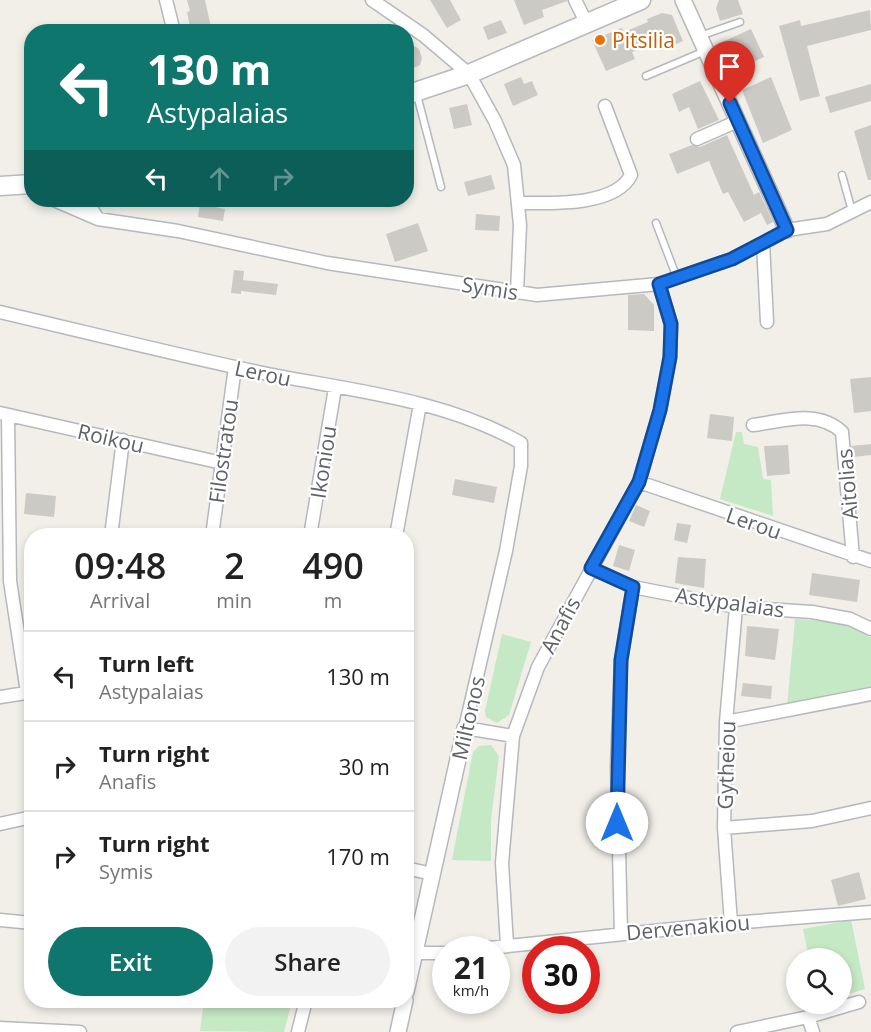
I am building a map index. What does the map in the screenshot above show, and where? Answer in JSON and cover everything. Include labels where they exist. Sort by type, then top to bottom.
[{"type":"main road","points":[[414,92],[469,74],[641,0]]},
{"type":"main road","points":[[0,186],[24,186]]},
{"type":"street","points":[[166,0],[172,24]]},
{"type":"street","points":[[372,0],[407,24]]},
{"type":"street","points":[[575,0],[586,22]]},
{"type":"street","points":[[683,0],[787,230]]},
{"type":"street","points":[[414,29],[469,74],[495,121],[514,165],[520,225],[516,292]]},
{"type":"street","points":[[518,203],[587,200],[623,188],[631,175],[605,106]]},
{"type":"street","points":[[697,139],[738,121]]},
{"type":"street","name":"Symis","points":[[70,207],[98,219],[178,231],[327,263],[537,295],[659,284],[732,259],[787,230],[826,224],[871,202]]},
{"type":"street","points":[[90,207],[98,219]]},
{"type":"street","points":[[763,243],[767,322]]},
{"type":"street","name":"Anafis","points":[[506,936],[502,863],[513,736],[538,667],[639,482],[660,410],[670,357],[671,324],[659,284]]},
{"type":"street","name":"Lerou","points":[[0,312],[235,367],[420,404],[469,418],[503,432],[521,443]]},
{"type":"street","name":"Filostratou","points":[[213,528],[235,367]]},
{"type":"street","name":"Ikoniou","points":[[311,528],[335,388]]},
{"type":"street","points":[[397,528],[420,404]]},
{"type":"street","points":[[4,414],[10,581],[24,663]]},
{"type":"street","name":"Roikou","points":[[4,414],[222,463]]},
{"type":"street","name":"Aitolias","points":[[753,425],[812,417],[832,422],[842,432],[853,557]]},
{"type":"street","points":[[112,528],[123,440]]},
{"type":"street","name":"Miltonos","points":[[414,957],[506,551],[521,466],[521,443]]},
{"type":"street","name":"Lerou","points":[[639,482],[853,557],[871,561]]},
{"type":"street","name":"Astypalaias","points":[[591,568],[633,587],[735,607],[822,614],[850,619],[871,629]]},
{"type":"street","points":[[621,934],[617,757],[621,660],[633,587]]},
{"type":"street","name":"Gytheiou","points":[[731,922],[724,828],[726,722],[735,607]]},
{"type":"street","points":[[0,697],[24,693]]},
{"type":"street","points":[[726,722],[871,694]]},
{"type":"street","points":[[465,728],[513,736]]},
{"type":"street","points":[[724,828],[812,821],[871,808]]},
{"type":"street","points":[[0,824],[24,819]]},
{"type":"street","points":[[414,870],[432,874]]},
{"type":"street","name":"Dervenakiou","points":[[510,945],[731,922],[871,912]]},
{"type":"street","points":[[0,920],[24,922]]},
{"type":"street","points":[[415,953],[432,953]]},
{"type":"street","points":[[736,1032],[808,1017],[859,1002]]},
{"type":"street","points":[[298,1032],[304,1008]]},
{"type":"street","points":[[398,1032],[403,1008]]},
{"type":"street","points":[[808,1017],[813,1032]]},
{"type":"street","points":[[0,1028],[80,1032]]},
{"type":"lane","points":[[646,76],[740,22]]},
{"type":"lane","points":[[414,102],[441,187]]},
{"type":"lane","points":[[842,175],[852,211]]},
{"type":"lane","points":[[656,223],[677,278]]},
{"type":"green space","points":[[736,432],[742,432],[744,444],[758,447],[763,479],[771,480],[773,516],[720,499]]},
{"type":"green space","points":[[795,619],[848,623],[871,638],[871,687],[787,707]]},
{"type":"green space","points":[[502,634],[531,642],[509,715],[497,723],[486,717],[485,711]]},
{"type":"green space","points":[[491,745],[499,756],[491,820],[491,861],[452,860],[473,752],[479,746]]},
{"type":"green space","points":[[851,920],[865,989],[852,993],[852,948],[807,948],[803,929]]},
{"type":"green space","points":[[203,1008],[290,1008],[284,1032],[200,1031]]},
{"type":"building","points":[[187,0],[205,0],[210,24],[189,24],[187,12],[190,11]]},
{"type":"building","points":[[430,0],[450,0],[461,20],[447,28]]},
{"type":"building","points":[[514,0],[567,1],[542,10],[544,17],[524,25]]},
{"type":"building","points":[[719,0],[738,0],[743,14],[720,21],[716,8]]},
{"type":"building","points":[[870,10],[871,30],[807,46],[820,96],[800,101],[779,26],[800,20],[801,26]]},
{"type":"building","points":[[662,13],[672,15],[683,41],[660,51],[657,42],[632,52],[635,59],[606,71],[592,40],[622,28],[624,32]]},
{"type":"building","points":[[501,20],[507,33],[488,40],[483,27]]},
{"type":"building","points":[[751,29],[764,57],[730,72],[718,44]]},
{"type":"building","points":[[414,46],[419,49],[422,58],[420,65],[414,68]]},
{"type":"building","points":[[521,77],[524,84],[532,81],[538,95],[513,106],[504,84]]},
{"type":"building","points":[[771,77],[792,130],[763,143],[742,90]]},
{"type":"building","points":[[700,81],[719,120],[698,129],[689,107],[679,112],[672,94]]},
{"type":"building","points":[[871,84],[871,101],[830,113],[825,97]]},
{"type":"building","points":[[467,104],[472,125],[454,129],[449,108]]},
{"type":"building","points":[[871,125],[871,180],[868,180],[854,131]]},
{"type":"building","points":[[727,135],[754,195],[759,192],[773,222],[767,225],[761,213],[744,222],[728,192],[723,194],[709,161],[677,174],[669,154],[692,145],[700,147]]},
{"type":"building","points":[[491,175],[495,189],[468,196],[464,182]]},
{"type":"building","points":[[200,207],[225,209],[223,221],[198,217]]},
{"type":"building","points":[[476,214],[500,216],[499,231],[475,230]]},
{"type":"building","points":[[418,223],[428,251],[395,262],[386,234]]},
{"type":"building","points":[[234,270],[244,271],[243,280],[278,284],[276,295],[241,291],[241,294],[231,293]]},
{"type":"building","points":[[644,294],[654,305],[654,331],[628,330],[628,295]]},
{"type":"building","points":[[871,377],[871,411],[854,413],[850,379]]},
{"type":"building","points":[[710,414],[734,417],[732,441],[707,438]]},
{"type":"building","points":[[871,444],[871,455],[853,457],[851,446]]},
{"type":"building","points":[[788,445],[790,474],[767,476],[764,446]]},
{"type":"building","points":[[455,479],[497,487],[494,503],[452,495]]},
{"type":"building","points":[[26,493],[56,496],[54,517],[24,514]]},
{"type":"building","points":[[636,505],[650,511],[644,527],[629,521]]},
{"type":"building","points":[[677,523],[691,525],[687,543],[674,540]]},
{"type":"building","points":[[619,545],[635,550],[629,571],[613,566]]},
{"type":"building","points":[[678,557],[706,559],[704,588],[675,583]]},
{"type":"building","points":[[812,573],[860,580],[857,602],[809,595]]},
{"type":"building","points":[[747,626],[779,629],[775,660],[745,656]]},
{"type":"building","points":[[743,683],[772,686],[771,699],[741,696]]},
{"type":"building","points":[[859,872],[866,899],[838,906],[831,880]]},
{"type":"place","name":"Pitsilia","points":[[600,40]]},
{"type":"route","points":[[617,823],[621,660],[633,587],[591,568],[639,482],[660,410],[670,357],[671,324],[659,284],[732,259],[787,230],[730,103]]}]
